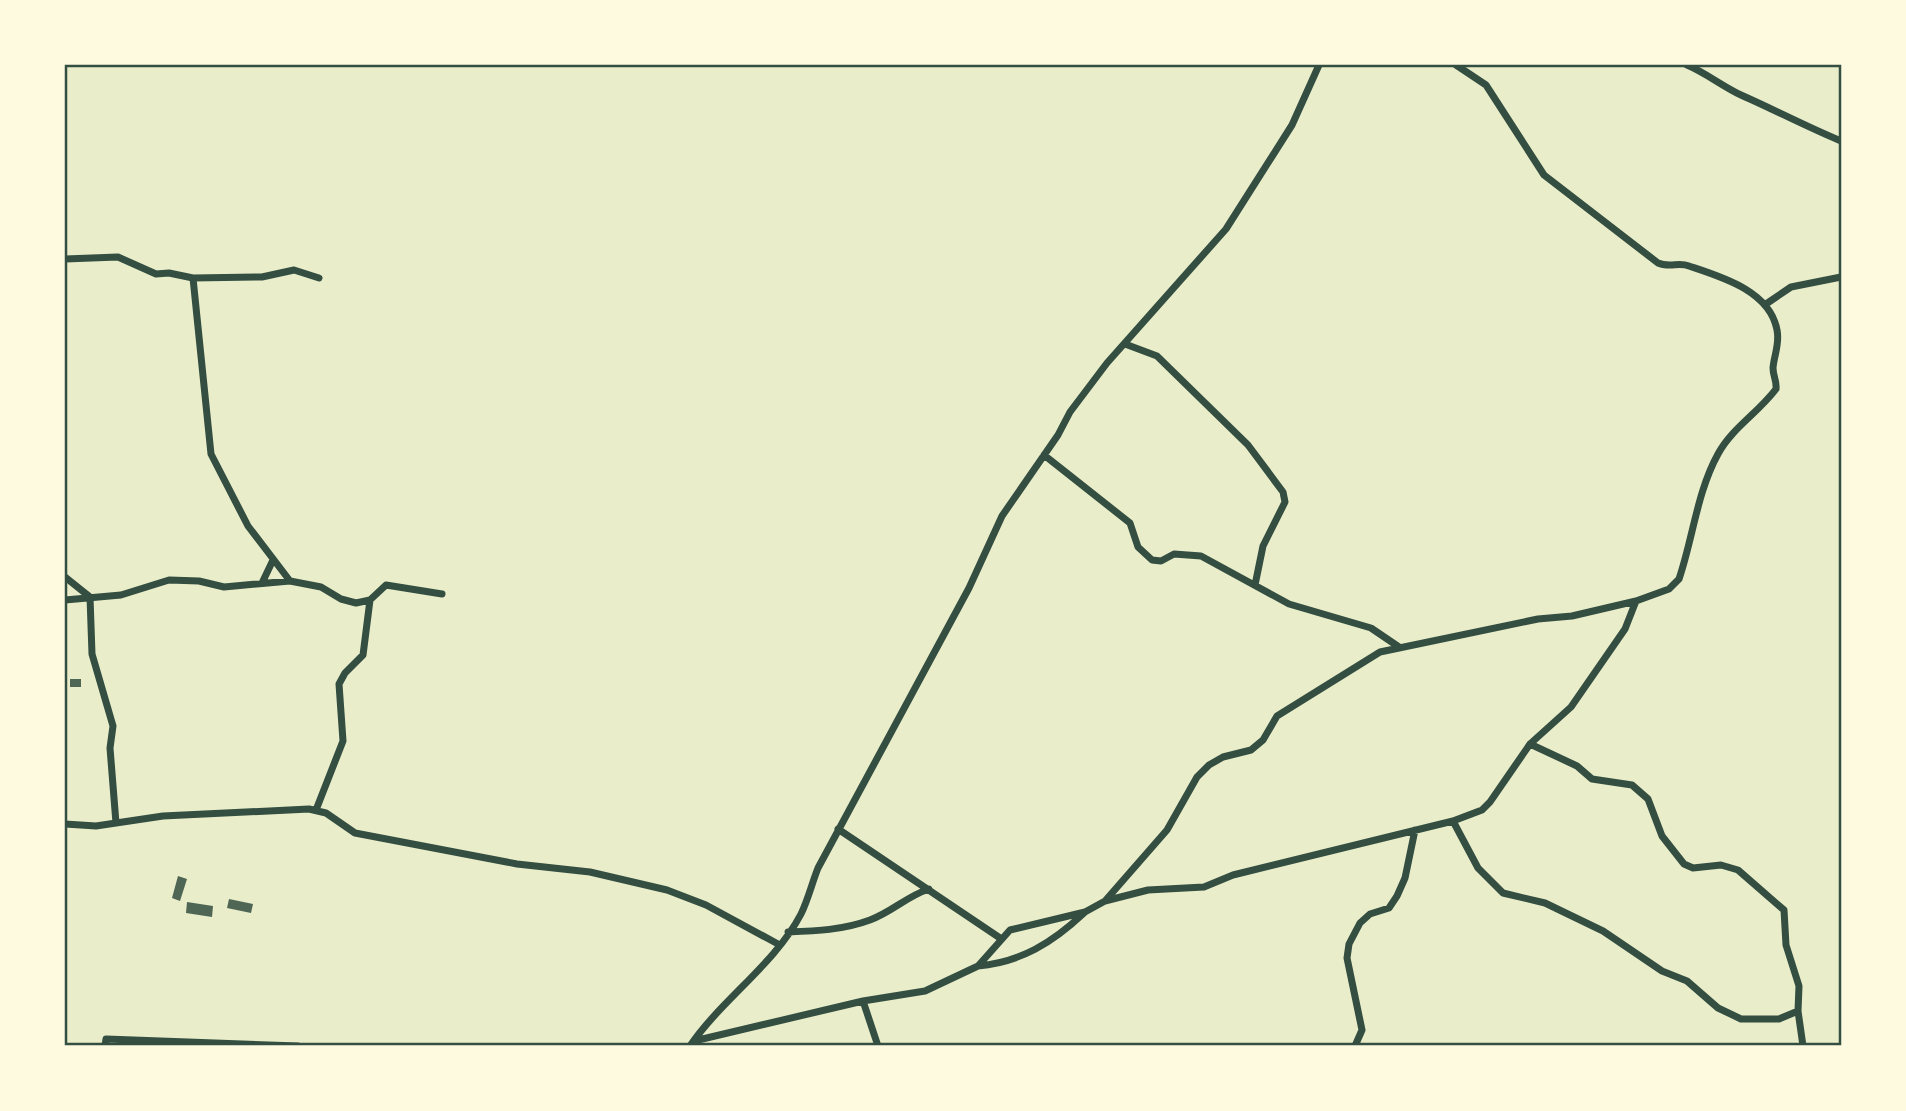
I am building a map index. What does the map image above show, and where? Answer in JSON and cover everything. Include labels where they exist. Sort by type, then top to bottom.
[{"type":"street","points":[[692,1044],[801,914],[818,868],[838,828],[969,588],[1002,516],[1070,412],[1125,344],[1226,229],[1292,125],[1319,65]]},
{"type":"street","points":[[1105,901],[1167,830],[1197,777],[1209,765],[1223,757],[1251,750],[1262,740],[1277,716],[1380,652],[1636,601],[1663,592],[1679,579],[1703,488],[1718,454],[1735,430],[1776,389],[1773,365],[1778,346],[1778,331],[1766,304],[1724,279],[1685,264],[1673,266],[1658,263],[1544,175],[1486,85],[1456,65]]},
{"type":"street","points":[[1687,65],[1740,94],[1766,104],[1793,122],[1841,141]]},
{"type":"street","points":[[65,259],[118,257],[156,274],[169,273],[193,278],[262,277],[293,270],[319,278]]},
{"type":"street","points":[[1766,304],[1791,287],[1841,277]]},
{"type":"street","points":[[193,278],[211,454],[238,509],[290,581]]},
{"type":"street","points":[[1125,344],[1157,356],[1248,445],[1283,492],[1285,502],[1263,546],[1255,585]]},
{"type":"street","points":[[1044,455],[1130,523],[1138,547],[1152,560],[1161,561],[1174,554],[1201,556],[1289,604],[1371,628],[1399,647]]},
{"type":"street","points":[[262,583],[273,560]]},
{"type":"street","points":[[65,578],[90,597]]},
{"type":"street","points":[[66,600],[121,595],[169,580],[199,581],[224,587],[290,581],[321,587],[341,599],[356,603],[370,600]]},
{"type":"street","points":[[316,810],[343,741],[339,684],[345,673],[363,655],[370,600],[381,588],[391,584],[442,594]]},
{"type":"street","points":[[66,600],[74,587]]},
{"type":"street","points":[[90,597],[92,654],[113,726],[110,748],[116,823]]},
{"type":"street","points":[[692,1044],[863,1001],[925,991],[978,967],[1006,963],[1029,953],[1067,929],[1085,912],[1105,901],[1148,890],[1204,887],[1243,872],[1452,821],[1482,810],[1530,744],[1571,707],[1625,629],[1636,601]]},
{"type":"street","points":[[1530,744],[1577,766],[1592,779],[1632,785],[1648,799],[1662,836],[1684,864],[1693,868],[1721,865],[1738,870],[1784,910],[1786,945],[1799,986],[1798,1011],[1803,1046]]},
{"type":"street","points":[[65,824],[96,826],[270,809],[316,810],[326,813],[355,833],[483,859],[590,872],[667,890],[706,905],[778,944]]},
{"type":"street","points":[[1452,821],[1478,868],[1503,893],[1545,903],[1603,931],[1661,971],[1687,981],[1718,1008],[1741,1019],[1779,1019],[1798,1011]]},
{"type":"street","points":[[838,828],[1000,938]]},
{"type":"street","points":[[1355,1046],[1362,1030],[1347,958],[1349,944],[1360,923],[1370,914],[1389,908],[1397,896],[1405,878],[1415,830]]},
{"type":"street","points":[[788,932],[833,930],[871,920],[913,894],[929,889]]},
{"type":"street","points":[[978,967],[1000,938],[1010,930],[1085,912]]},
{"type":"street","points":[[863,1001],[878,1046]]},
{"type":"street","points":[[105,1046],[106,1039],[298,1046]]},
{"type":"building","points":[[70,679],[81,679],[81,687],[70,687]]},
{"type":"building","points":[[178,876],[187,879],[180,901],[172,898]]},
{"type":"building","points":[[229,899],[253,904],[251,913],[227,908]]},
{"type":"building","points":[[187,902],[213,906],[212,917],[186,913]]}]
